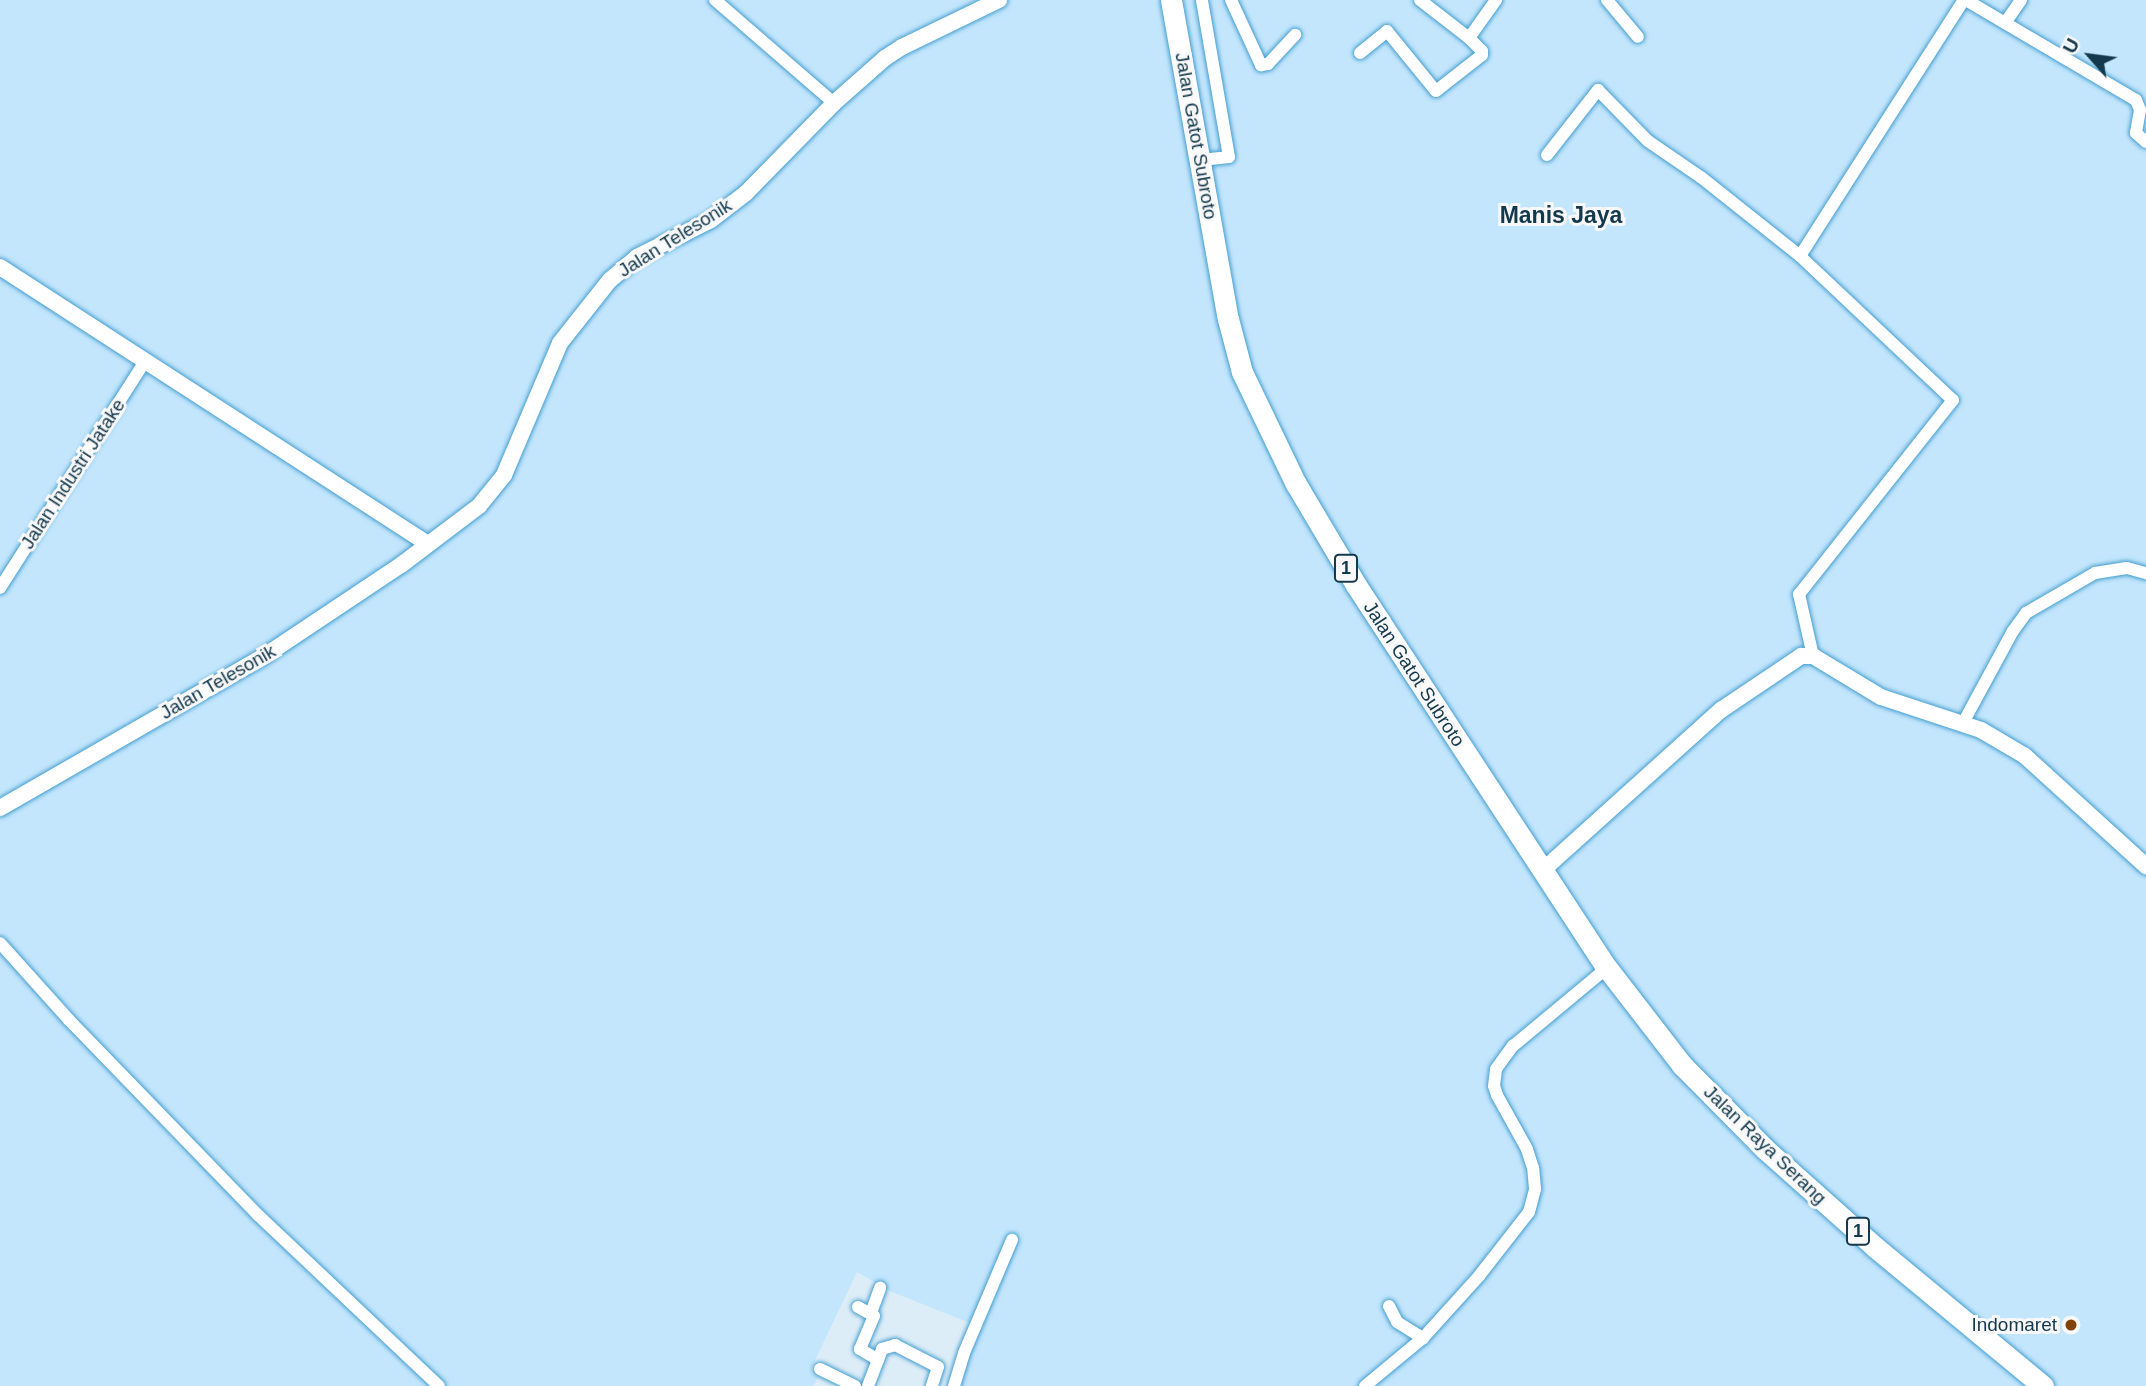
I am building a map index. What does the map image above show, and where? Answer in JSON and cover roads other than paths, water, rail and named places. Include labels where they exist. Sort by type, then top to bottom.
[{"type":"highway","name":"Jalan Gatot Subroto","points":[[1171,0],[1228,319],[1242,372],[1271,435],[1296,484],[1356,585],[1607,968],[1682,1065]]},
{"type":"highway","name":"Jalan Raya Serang","points":[[1682,1065],[1765,1149],[1875,1247],[2038,1384]]},
{"type":"street","points":[[715,0],[834,103]]},
{"type":"street","name":"Jalan Telesonik","points":[[0,808],[263,657],[479,506],[499,484],[560,343],[610,280],[637,257],[710,220],[727,207],[761,178],[834,103],[902,47],[999,0]]},
{"type":"street","points":[[1201,160],[1229,157],[1202,0]]},
{"type":"street","points":[[1231,0],[1261,65],[1268,64],[1295,35]]},
{"type":"street","points":[[1360,53],[1387,31],[1436,91],[1482,55],[1469,38],[1420,0]]},
{"type":"street","points":[[1469,38],[1496,0]]},
{"type":"street","points":[[1607,0],[1638,37]]},
{"type":"street","points":[[1800,256],[1965,0],[2136,100],[2140,110],[2135,130],[2146,142]]},
{"type":"street","points":[[2005,23],[2021,0]]},
{"type":"street","points":[[1547,155],[1598,90],[1648,141],[1702,178],[1800,256],[1953,400],[1799,594],[1813,656]]},
{"type":"street","points":[[0,267],[428,544]]},
{"type":"street","name":"Jalan Industri Jatake","points":[[0,588],[145,360]]},
{"type":"street","points":[[1963,723],[2013,631],[2026,613],[2095,573],[2127,568],[2146,573]]},
{"type":"street","points":[[1543,870],[1721,710],[1801,656],[1813,656],[1881,697],[1963,723],[2025,756],[2146,866]]},
{"type":"street","points":[[0,943],[69,1020],[258,1215],[439,1386]]},
{"type":"street","points":[[1365,1386],[1423,1338],[1497,1255],[1525,1218],[1533,1202],[1533,1168],[1527,1149],[1497,1096],[1494,1086],[1496,1069],[1513,1046],[1607,968]]},
{"type":"street","points":[[954,1386],[964,1353],[1012,1240]]},
{"type":"street","points":[[871,1313],[880,1288]]},
{"type":"street","points":[[1389,1306],[1397,1322],[1423,1338]]},
{"type":"street","points":[[858,1307],[874,1317],[860,1349],[878,1360]]},
{"type":"street","points":[[868,1386],[882,1349],[890,1345],[901,1346],[909,1354],[938,1367],[933,1386]]},
{"type":"street","points":[[820,1369],[855,1386]]},
{"type":"place","name":"Indomaret","points":[[2071,1325]]},
{"type":"district","name":"Manis Jaya","points":[[1561,215]]}]
